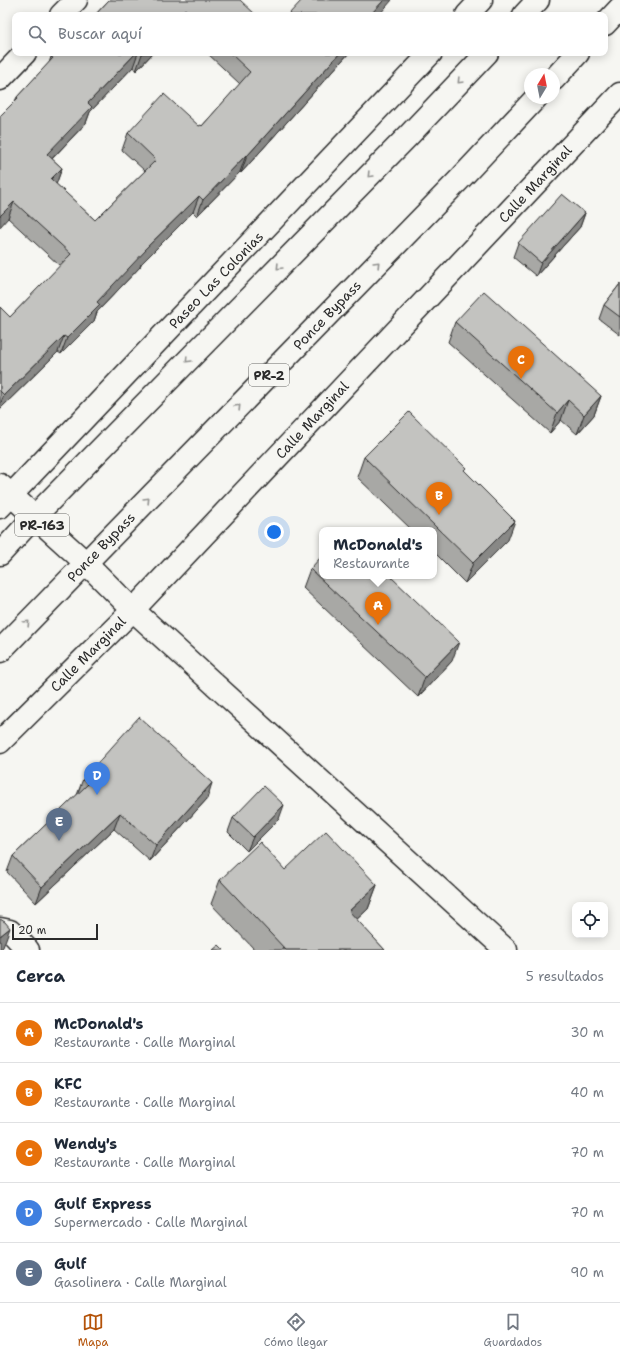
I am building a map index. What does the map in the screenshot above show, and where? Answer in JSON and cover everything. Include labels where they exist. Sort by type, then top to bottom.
[{"type":"main road","points":[[64,12],[76,0]]},
{"type":"main road","points":[[470,12],[482,0]]},
{"type":"main road","points":[[527,12],[538,0]]},
{"type":"main road","points":[[608,21],[620,8]]},
{"type":"main road","points":[[0,79],[22,56]]},
{"type":"main road","name":"Paseo Las Colonias","points":[[4,496],[428,56]]},
{"type":"main road","points":[[0,554],[34,517],[409,135],[484,56]]},
{"type":"main road","points":[[560,73],[575,56]]},
{"type":"main road","name":"Calle Marginal","points":[[0,742],[132,610],[620,94]]},
{"type":"main road","name":"Ponce Bypass","points":[[0,651],[459,180],[530,104]]},
{"type":"main road","name":"PR-163","points":[[4,496],[34,517],[86,563]]},
{"type":"main road","points":[[86,563],[132,610],[506,950]]},
{"type":"main road","points":[[0,929],[10,931],[28,950]]},
{"type":"building","points":[[109,0],[240,0],[253,12],[188,12],[185,9],[182,12],[98,12]]},
{"type":"building","points":[[302,0],[384,0],[373,12],[291,12]]},
{"type":"building","points":[[133,56],[88,103],[92,107],[47,154],[62,168],[51,179],[95,220],[156,160],[128,133],[164,94],[199,126],[202,126],[250,72],[233,56],[337,56],[247,156],[246,155],[203,200],[199,196],[145,249],[146,250],[97,302],[100,305],[67,338],[64,336],[4,395],[0,391],[0,307],[10,317],[71,254],[14,202],[0,216],[0,116],[53,58],[51,57]]},
{"type":"building","points":[[562,194],[585,213],[541,263],[518,243]]},
{"type":"building","points":[[620,284],[620,317],[604,305]]},
{"type":"building","points":[[484,291],[601,396],[584,415],[568,400],[557,413],[455,322]]},
{"type":"building","points":[[409,412],[466,468],[464,470],[515,521],[473,563],[364,457]]},
{"type":"building","points":[[319,559],[319,577],[310,569]]},
{"type":"building","points":[[321,579],[393,579],[459,642],[425,677]]},
{"type":"building","points":[[139,717],[212,783],[156,845],[120,813],[42,887],[13,856],[88,784],[83,779]]},
{"type":"building","points":[[264,786],[284,805],[253,837],[233,818]]},
{"type":"building","points":[[326,831],[377,885],[349,911],[385,950],[286,950],[220,880],[260,842],[285,870]]},
{"type":"building","points":[[0,919],[10,928],[0,936]]},
{"type":"building","points":[[219,945],[224,950],[213,950]]},
{"type":"place","name":"Wendy's","points":[[521,379]]},
{"type":"place","name":"KFC","points":[[439,515]]},
{"type":"place","name":"McDonald's","points":[[378,625]]},
{"type":"place","name":"Gulf Express","points":[[97,795]]},
{"type":"place","name":"Gulf","points":[[59,841]]}]
